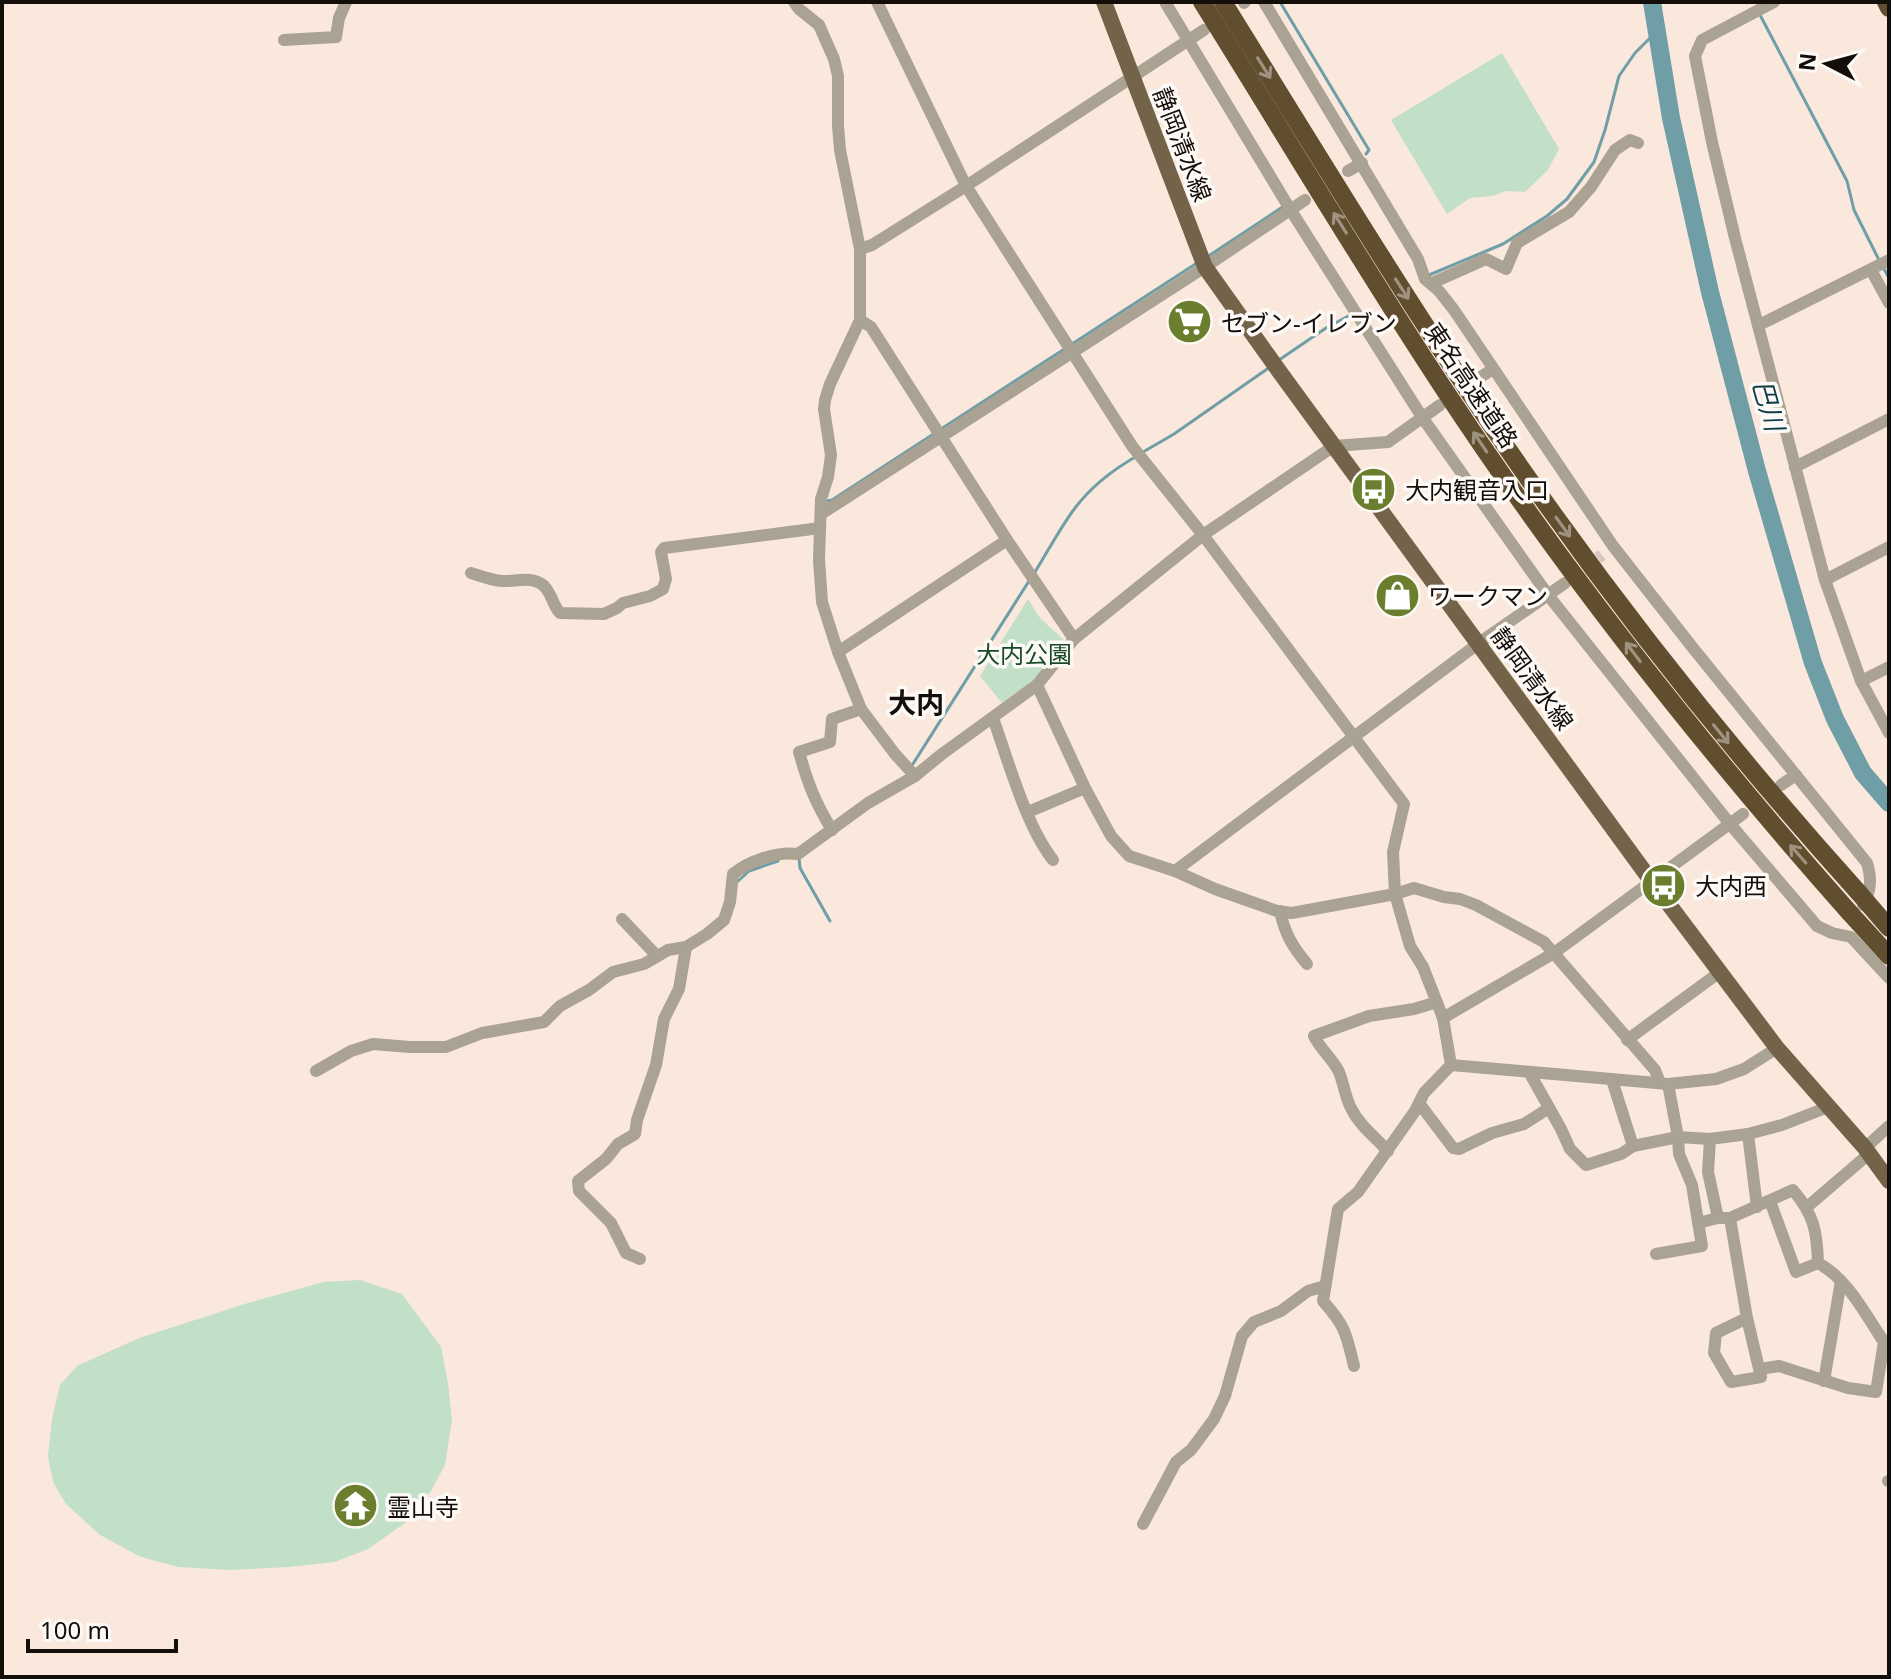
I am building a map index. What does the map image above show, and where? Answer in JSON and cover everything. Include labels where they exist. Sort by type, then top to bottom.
[{"type":"highway","name":"東名高速道路","points":[[1202,2],[1443,387],[1515,493],[1664,693],[1785,840],[1849,912],[1888,969]]},
{"type":"highway","name":"東名高速道路","points":[[1223,2],[1459,377],[1618,603],[1742,760],[1889,928]]},
{"type":"highway","points":[[1886,2],[1889,8]]},
{"type":"main road","name":"静岡清水線","points":[[1104,2],[1205,267],[1652,882],[1777,1048],[1868,1150],[1889,1181]]},
{"type":"street","points":[[284,40],[336,37],[346,2]]},
{"type":"street","points":[[794,2],[819,25],[834,59],[838,76],[840,150],[860,249],[860,320],[830,384],[824,409],[831,455],[821,499],[822,602],[861,709],[915,776]]},
{"type":"street","points":[[877,2],[966,186],[1132,446],[1203,535],[1404,804],[1393,852],[1395,894],[1410,946],[1423,967],[1443,1018],[1451,1065]]},
{"type":"street","points":[[1165,2],[1290,209],[1422,417],[1548,595],[1730,824],[1817,926],[1856,941],[1888,969]]},
{"type":"street","points":[[1264,2],[1362,163],[1426,277],[1454,310],[1613,546],[1867,863],[1871,886],[1869,894],[1844,934]]},
{"type":"street","points":[[1774,2],[1702,40],[1695,56],[1728,211],[1825,580],[1861,681],[1889,733]]},
{"type":"street","points":[[860,249],[872,245],[966,186],[1204,30]]},
{"type":"street","points":[[1426,277],[1486,259],[1506,269],[1517,243],[1569,212],[1591,187],[1615,150],[1630,140],[1638,143]]},
{"type":"street","points":[[1348,171],[1362,163]]},
{"type":"street","points":[[471,573],[503,581],[519,579],[537,582],[544,586],[560,613],[604,614],[623,603],[663,589],[666,579],[661,552],[664,548],[820,521],[941,437],[1305,200]]},
{"type":"street","points":[[1759,325],[1889,260]]},
{"type":"street","points":[[1871,270],[1889,303]]},
{"type":"street","points":[[860,320],[871,327],[1074,639]]},
{"type":"street","points":[[1476,380],[1493,369]]},
{"type":"street","points":[[316,1071],[351,1051],[373,1044],[446,1047],[482,1033],[544,1022],[560,1006],[613,972],[644,964],[668,950],[686,947],[724,920],[730,902],[733,874],[759,860],[788,852],[798,854],[868,803],[915,776],[1037,685],[1074,639],[1203,535],[1334,446],[1388,442],[1440,405]]},
{"type":"street","points":[[1795,467],[1889,419]]},
{"type":"street","points":[[838,652],[1007,540]]},
{"type":"street","points":[[1602,555],[1613,546]]},
{"type":"street","points":[[1825,580],[1889,547]]},
{"type":"street","points":[[1175,871],[1479,643],[1565,583]]},
{"type":"street","points":[[1861,681],[1889,667]]},
{"type":"street","points":[[1037,685],[1085,788],[1111,836],[1129,856],[1175,871],[1215,889],[1292,913],[1414,888],[1476,905],[1544,942],[1664,1083],[1678,1137],[1679,1154],[1692,1185],[1702,1246],[1656,1254]]},
{"type":"street","points":[[832,830],[815,803],[799,752],[830,742],[832,719],[861,709]]},
{"type":"street","points":[[993,718],[1028,812],[1044,848],[1053,860]]},
{"type":"street","points":[[1781,785],[1796,775]]},
{"type":"street","points":[[1028,812],[1085,788]]},
{"type":"street","points":[[1443,1018],[1554,953],[1743,814]]},
{"type":"street","points":[[1280,911],[1291,944],[1307,964]]},
{"type":"street","points":[[622,919],[657,956]]},
{"type":"street","points":[[640,1259],[626,1253],[611,1223],[579,1191],[578,1181],[606,1159],[618,1144],[635,1134],[656,1065],[664,1019],[679,989],[686,947]]},
{"type":"street","points":[[1627,1040],[1720,972]]},
{"type":"street","points":[[1388,1151],[1357,1119],[1338,1071],[1314,1036],[1369,1016],[1437,1002]]},
{"type":"street","points":[[1451,1065],[1664,1083],[1716,1079],[1744,1069],[1777,1048]]},
{"type":"street","points":[[1354,1366],[1346,1330],[1323,1301],[1338,1209],[1358,1192],[1424,1093],[1451,1065]]},
{"type":"street","points":[[1529,1072],[1570,1149],[1586,1165],[1621,1154],[1633,1146],[1678,1137],[1710,1139],[1748,1134],[1828,1107]]},
{"type":"street","points":[[1612,1080],[1633,1146]]},
{"type":"street","points":[[1419,1103],[1453,1148],[1459,1149],[1492,1133],[1524,1124],[1549,1108]]},
{"type":"street","points":[[1807,1207],[1889,1126]]},
{"type":"street","points":[[1748,1134],[1757,1207]]},
{"type":"street","points":[[1710,1139],[1708,1172],[1724,1218],[1761,1377],[1731,1382],[1714,1353],[1716,1333],[1747,1318]]},
{"type":"street","points":[[1698,1223],[1757,1207],[1793,1190],[1807,1207],[1817,1235],[1818,1263]]},
{"type":"street","points":[[1770,1201],[1796,1272],[1818,1263]]},
{"type":"street","points":[[1818,1263],[1831,1270],[1841,1281],[1884,1340]]},
{"type":"street","points":[[1824,1381],[1841,1281]]},
{"type":"street","points":[[1143,1524],[1176,1462],[1191,1450],[1214,1419],[1225,1396],[1246,1329],[1254,1322],[1281,1311],[1300,1296],[1325,1286]]},
{"type":"street","points":[[1760,1369],[1779,1366],[1848,1388],[1876,1392],[1889,1325]]},
{"type":"green space","points":[[1502,53],[1559,149],[1548,170],[1525,192],[1506,191],[1470,198],[1447,214],[1391,120]]},
{"type":"green space","name":"大内公園","points":[[1028,599],[1040,618],[1066,642],[1034,681],[1002,703],[980,676]]},
{"type":"green space","points":[[360,1280],[402,1294],[441,1347],[448,1383],[452,1420],[445,1465],[431,1491],[405,1523],[368,1549],[335,1562],[229,1570],[178,1567],[141,1557],[100,1535],[66,1504],[53,1482],[48,1456],[60,1385],[77,1366],[139,1338],[251,1302],[324,1282]]},
{"type":"waterway","points":[[1280,2],[1369,150],[1366,154]]},
{"type":"waterway","name":"巴川","points":[[1652,2],[1671,118],[1710,292],[1757,471],[1813,663],[1835,719],[1863,773],[1889,803]]},
{"type":"waterway","points":[[1759,13],[1847,181],[1854,210],[1879,260]]},
{"type":"waterway","points":[[1429,275],[1503,244],[1547,216],[1567,199],[1594,162],[1619,76],[1635,53],[1656,32]]},
{"type":"waterway","points":[[1207,257],[1284,206]]},
{"type":"waterway","points":[[1072,344],[1197,263]]},
{"type":"waterway","points":[[1883,267],[1889,278]]},
{"type":"waterway","points":[[1279,360],[1354,313]]},
{"type":"waterway","points":[[941,429],[1066,348]]},
{"type":"waterway","points":[[1143,452],[1270,367]]},
{"type":"waterway","points":[[827,501],[935,433]]},
{"type":"waterway","points":[[1035,572],[1081,500],[1103,479],[1137,456]]},
{"type":"waterway","points":[[911,767],[1029,581]]},
{"type":"waterway","points":[[799,857],[800,868],[830,921]]},
{"type":"waterway","points":[[736,883],[749,871],[778,861]]},
{"type":"tunnel","points":[[1569,580],[1602,555]]},
{"type":"place","name":"セブン-イレブン","points":[[1190,322]]},
{"type":"place","name":"大内観音入口","points":[[1374,489]]},
{"type":"place","name":"ワークマン","points":[[1397,595]]},
{"type":"place","name":"大内西","points":[[1664,885]]},
{"type":"place","name":"霊山寺","points":[[356,1506]]},
{"type":"district","name":"大内","points":[[916,702]]}]
